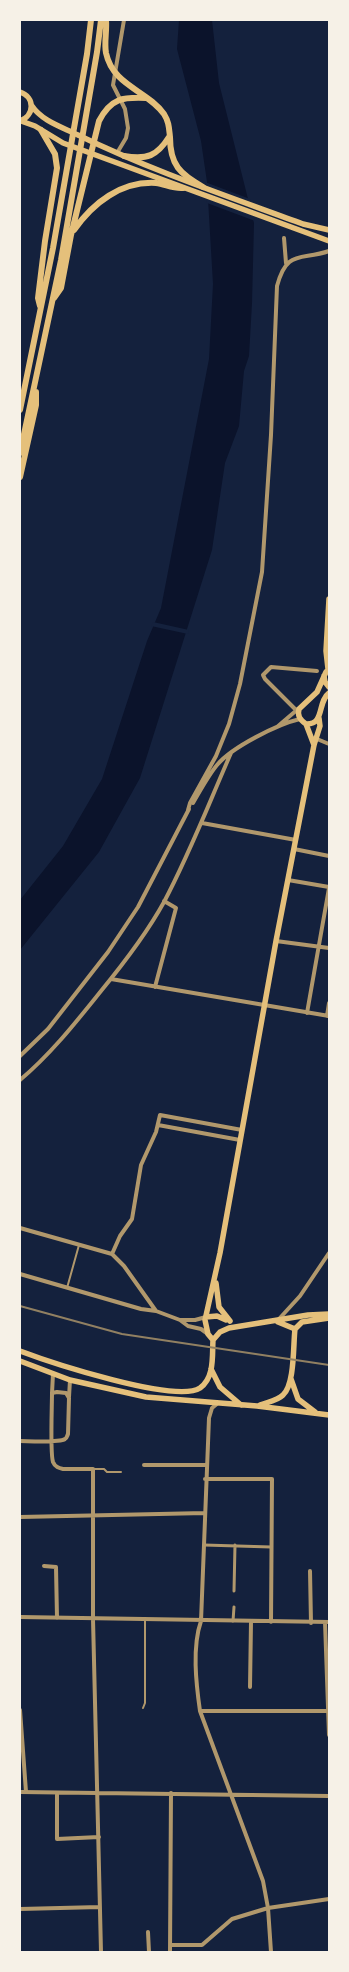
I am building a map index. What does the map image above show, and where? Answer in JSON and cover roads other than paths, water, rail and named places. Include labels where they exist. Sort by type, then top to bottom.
[{"type":"highway","points":[[20,410],[53,248],[87,54],[91,20]]},
{"type":"highway","points":[[20,453],[53,299],[97,52],[101,20]]},
{"type":"highway","points":[[106,20],[105,48],[108,59],[114,71],[121,80],[146,98],[163,113],[169,124],[171,150],[176,166],[184,176],[202,187]]},
{"type":"highway","points":[[53,299],[61,288],[71,235],[95,134],[104,112],[109,106],[122,99],[146,98]]},
{"type":"highway","points":[[40,130],[53,148],[57,159],[57,168],[45,241],[38,298],[41,308]]},
{"type":"highway","points":[[124,156],[152,156],[163,147],[170,137]]},
{"type":"highway","points":[[71,235],[83,217],[100,202],[116,191],[140,184],[155,183],[169,184],[175,188],[183,188]]},
{"type":"highway","points":[[20,477],[36,405],[36,380]]},
{"type":"main road","points":[[21,92],[29,98],[32,106],[39,114],[62,127],[117,153],[202,187],[302,223],[329,230]]},
{"type":"main road","points":[[20,121],[29,115],[32,106]]},
{"type":"main road","points":[[20,121],[63,143],[169,184]]},
{"type":"main road","points":[[183,188],[329,241]]},
{"type":"main road","points":[[314,745],[306,724],[300,719],[297,710],[318,692],[324,676],[329,669],[326,651],[329,599]]},
{"type":"main road","points":[[324,676],[325,682],[329,687]]},
{"type":"main road","points":[[20,1351],[72,1370],[146,1387],[191,1392],[200,1388],[206,1381],[211,1369],[212,1340],[208,1334],[206,1317],[216,1276],[276,941],[314,745],[320,726],[319,718],[323,700],[329,693]]},
{"type":"main road","points":[[306,724],[314,723],[319,718]]},
{"type":"main road","points":[[216,1276],[219,1307],[229,1324]]},
{"type":"main road","points":[[206,1317],[216,1316],[229,1324],[247,1324],[277,1321],[308,1315],[329,1314]]},
{"type":"main road","points":[[317,1413],[298,1399],[291,1376],[294,1329],[302,1322],[329,1318]]},
{"type":"main road","points":[[277,1321],[294,1329]]},
{"type":"main road","points":[[212,1340],[229,1324]]},
{"type":"main road","points":[[20,1360],[70,1380],[146,1397],[241,1404],[329,1415]]},
{"type":"main road","points":[[211,1369],[220,1387],[241,1404]]},
{"type":"main road","points":[[257,1406],[276,1400],[282,1395],[291,1376]]},
{"type":"street","points":[[117,153],[126,138],[128,128],[127,114],[113,85],[124,20]]},
{"type":"street","points":[[188,810],[190,803],[218,751],[229,724],[240,684],[262,572],[271,435],[277,286],[286,263],[284,238]]},
{"type":"street","points":[[286,263],[294,258],[329,251]]},
{"type":"street","points":[[276,729],[297,710],[265,680],[264,675],[266,671],[271,668],[317,671]]},
{"type":"street","points":[[20,1056],[48,1029],[108,952],[138,907],[188,810],[214,768],[232,752],[276,729],[300,719]]},
{"type":"street","points":[[317,739],[329,744]]},
{"type":"street","points":[[20,1080],[39,1064],[111,979],[151,922],[164,901],[202,822],[232,752]]},
{"type":"street","points":[[202,822],[296,840]]},
{"type":"street","points":[[294,849],[329,856]]},
{"type":"street","points":[[288,880],[329,888],[327,911],[318,947],[307,1013]]},
{"type":"street","points":[[154,987],[176,908],[164,901]]},
{"type":"street","points":[[276,941],[329,948]]},
{"type":"street","points":[[111,979],[328,1016],[329,1003]]},
{"type":"street","points":[[112,1254],[120,1236],[132,1219],[141,1165],[158,1125],[160,1115],[242,1130]]},
{"type":"street","points":[[158,1125],[240,1140]]},
{"type":"street","points":[[20,1228],[112,1254],[124,1266],[156,1311]]},
{"type":"street","points":[[277,1321],[300,1296],[329,1253]]},
{"type":"street","points":[[20,1274],[156,1311],[180,1320],[188,1326],[201,1329],[208,1334]]},
{"type":"street","points":[[141,1308],[146,1305],[146,1299]]},
{"type":"street","points":[[180,1320],[196,1320],[206,1317]]},
{"type":"street","points":[[53,1374],[53,1459],[56,1466],[63,1469],[93,1469],[93,1619],[99,1792],[101,1952]]},
{"type":"street","points":[[20,1441],[64,1440],[68,1434],[70,1380]]},
{"type":"street","points":[[52,1393],[66,1393],[69,1398]]},
{"type":"street","points":[[219,1403],[215,1404],[210,1411],[205,1479],[201,1621],[197,1631],[196,1682],[200,1710],[263,1881],[268,1908],[271,1952]]},
{"type":"street","points":[[144,1465],[206,1465]]},
{"type":"street","points":[[205,1479],[272,1479],[271,1622]]},
{"type":"street","points":[[20,1517],[205,1513]]},
{"type":"street","points":[[204,1545],[271,1547]]},
{"type":"street","points":[[234,1591],[235,1546]]},
{"type":"street","points":[[44,1566],[56,1567],[57,1618]]},
{"type":"street","points":[[310,1571],[311,1623]]},
{"type":"street","points":[[233,1622],[234,1607]]},
{"type":"street","points":[[20,1618],[233,1622],[327,1622],[329,1735]]},
{"type":"street","points":[[250,1687],[251,1622]]},
{"type":"street","points":[[20,1710],[26,1792]]},
{"type":"street","points":[[200,1710],[328,1711]]},
{"type":"street","points":[[20,1792],[329,1796]]},
{"type":"street","points":[[57,1793],[57,1839],[99,1837]]},
{"type":"street","points":[[170,1952],[171,1793]]},
{"type":"street","points":[[170,1945],[202,1945],[232,1919],[268,1908],[329,1899]]},
{"type":"street","points":[[20,1909],[100,1907]]},
{"type":"street","points":[[148,1932],[149,1952]]},
{"type":"lane","points":[[67,1288],[79,1245]]},
{"type":"lane","points":[[93,1469],[104,1469],[107,1472],[121,1472]]},
{"type":"lane","points":[[143,1708],[145,1703],[145,1620]]},
{"type":"water","points":[[179,20],[212,20],[219,83],[254,223],[249,356],[244,371],[239,426],[225,463],[212,550],[140,778],[99,852],[20,950],[20,900],[63,846],[102,779],[147,641],[161,608],[209,359],[213,284],[207,182],[201,141],[177,49]]},
{"type":"railway","points":[[20,1306],[122,1334],[329,1365]]}]
